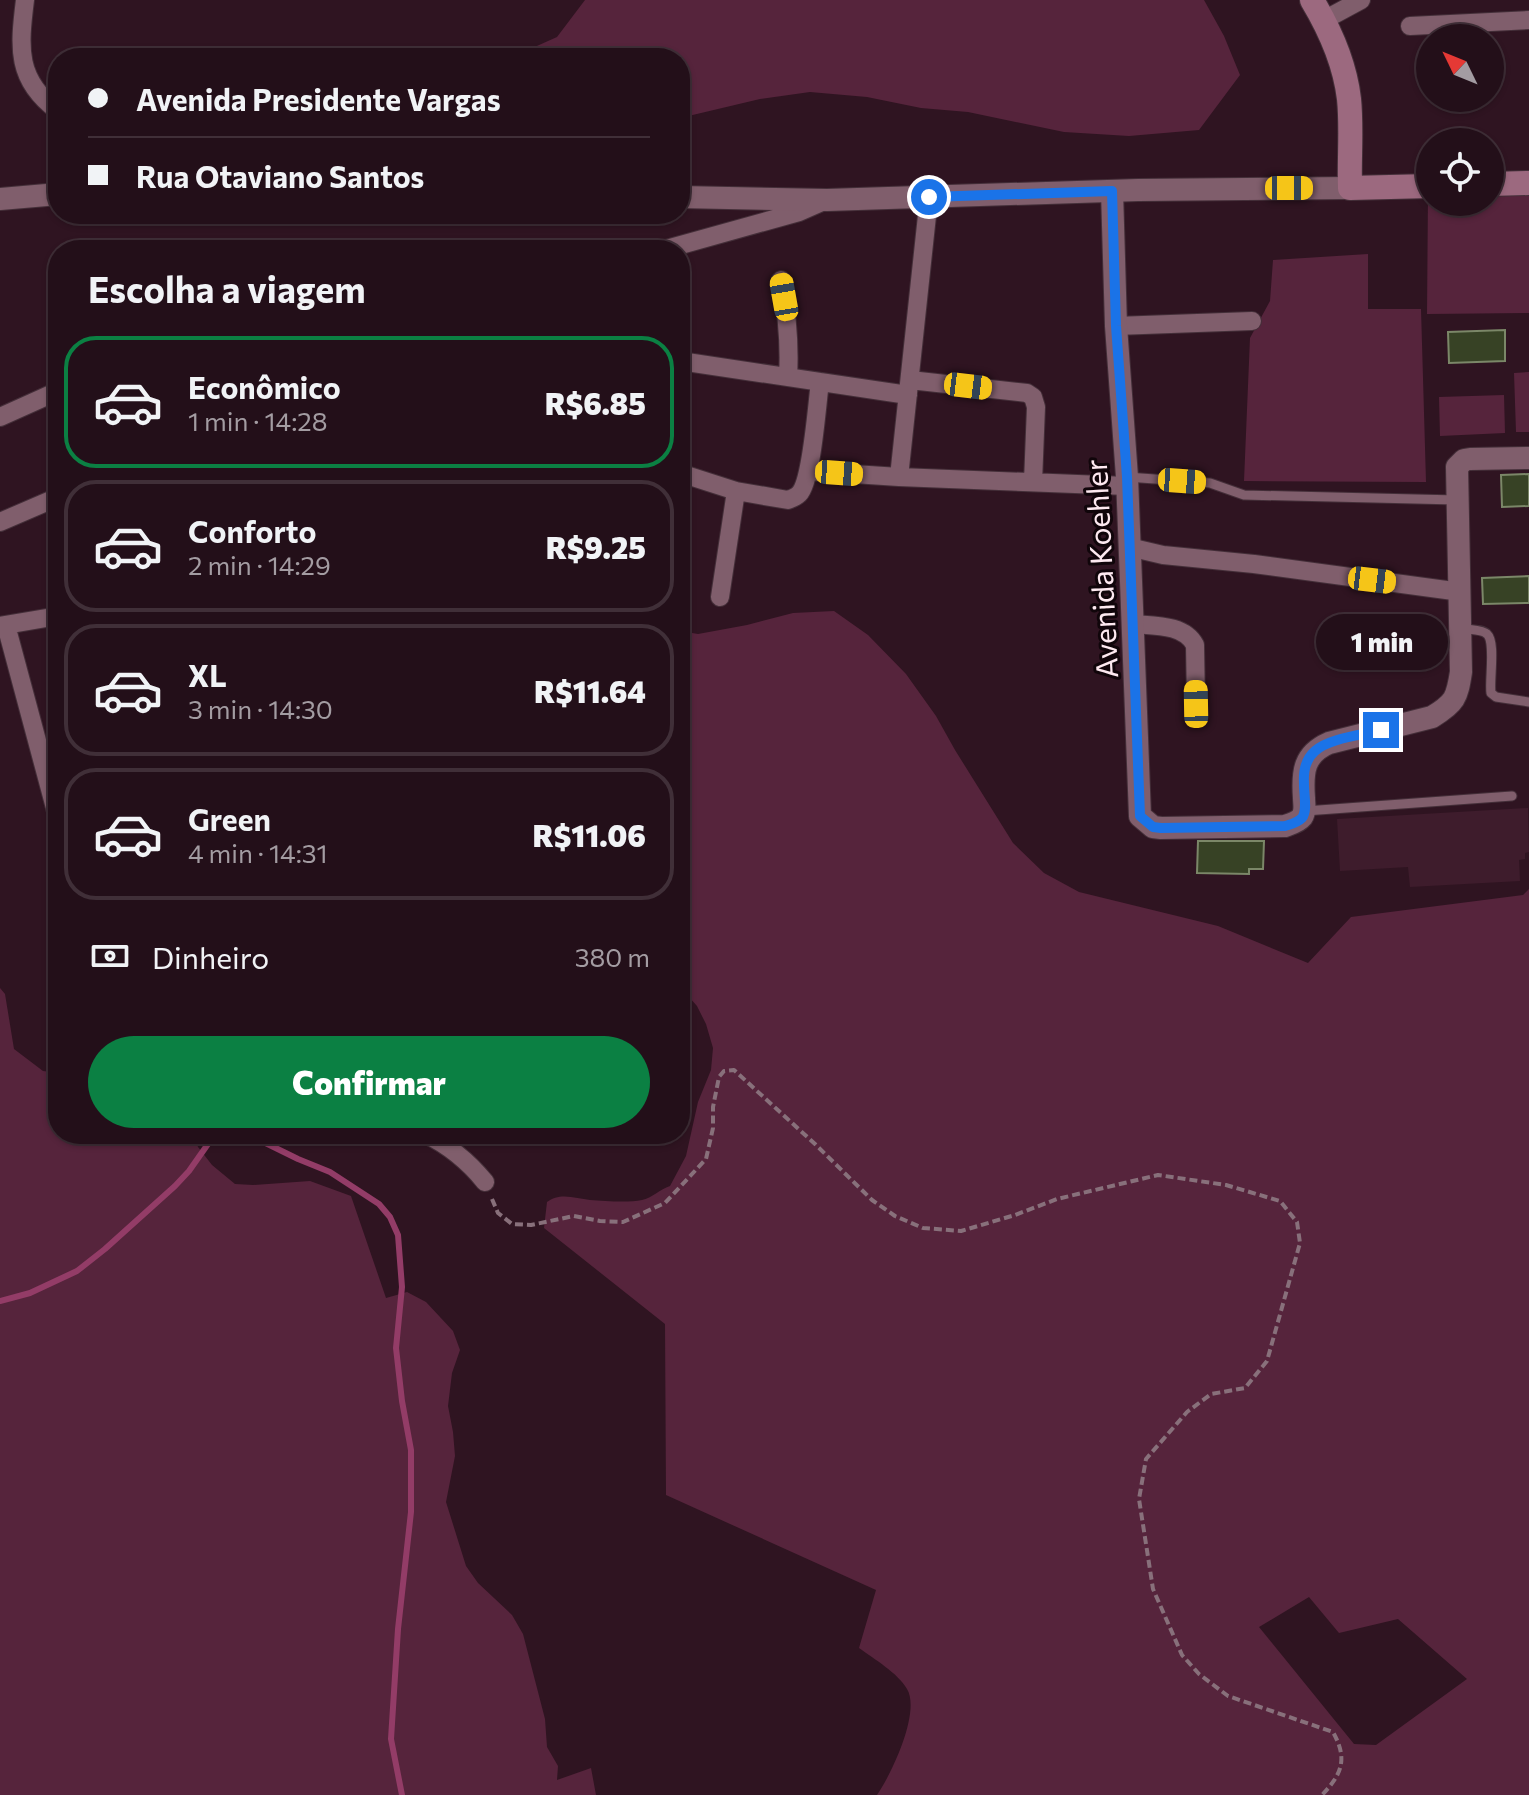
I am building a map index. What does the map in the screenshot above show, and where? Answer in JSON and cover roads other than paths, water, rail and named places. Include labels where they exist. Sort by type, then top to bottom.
[{"type":"main road","points":[[1318,10],[1345,76],[1349,102],[1350,188],[1416,186]]},
{"type":"main road","points":[[1504,184],[1529,183]]},
{"type":"street","points":[[25,0],[21,34],[24,69],[37,94],[48,103]]},
{"type":"street","points":[[1318,10],[1361,0]]},
{"type":"street","points":[[1410,26],[1529,20]]},
{"type":"street","points":[[690,197],[827,200],[1112,191],[1350,188]]},
{"type":"street","name":"Avenida Koehler","points":[[1112,191],[1140,816],[1153,827],[1161,828],[1285,826],[1301,818],[1305,811]]},
{"type":"street","points":[[0,199],[48,195]]},
{"type":"street","points":[[899,477],[929,197]]},
{"type":"street","points":[[690,242],[799,212],[827,200]]},
{"type":"street","points":[[781,280],[790,347],[788,377]]},
{"type":"street","points":[[1116,326],[1252,321]]},
{"type":"street","points":[[690,362],[820,382],[1027,393],[1033,397],[1036,407],[1033,482]]},
{"type":"street","points":[[690,476],[736,491],[788,500],[795,497],[802,491],[808,471],[820,382]]},
{"type":"street","points":[[0,417],[48,395]]},
{"type":"street","points":[[1305,811],[1304,768],[1317,748],[1432,717],[1458,695],[1461,592],[1457,467],[1470,459],[1529,458]]},
{"type":"street","points":[[808,471],[1033,482],[1127,482]]},
{"type":"street","points":[[720,597],[736,491]]},
{"type":"street","points":[[0,522],[48,501]]},
{"type":"street","points":[[1129,547],[1163,555],[1461,592]]},
{"type":"street","points":[[48,618],[3,626],[48,784]]},
{"type":"street","points":[[1133,624],[1176,629],[1191,638],[1195,645],[1196,704]]},
{"type":"street","points":[[446,1144],[485,1182]]},
{"type":"lane","points":[[1127,482],[1210,483],[1244,495],[1457,500]]},
{"type":"lane","points":[[1461,628],[1485,632],[1489,636],[1492,645],[1490,691],[1494,697],[1529,702]]},
{"type":"lane","points":[[1305,811],[1512,796]]},
{"type":"waterway","points":[[0,1301],[30,1293],[77,1271],[175,1186],[208,1144]]},
{"type":"waterway","points":[[267,1144],[330,1172],[379,1204],[390,1217],[398,1235],[402,1287],[396,1348],[411,1450],[411,1512],[398,1629],[391,1739],[402,1795]]}]
